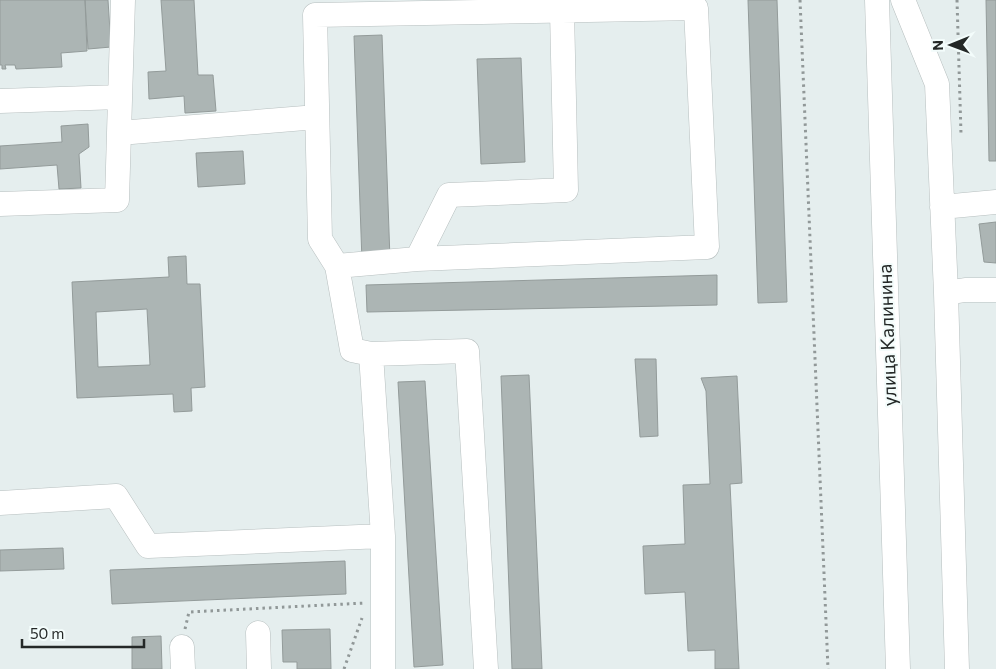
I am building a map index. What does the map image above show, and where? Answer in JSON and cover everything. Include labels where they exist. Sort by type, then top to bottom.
[{"type":"street","points":[[0,204],[117,200],[123,0]]},
{"type":"street","name":"улица Калинина","points":[[877,0],[898,669]]},
{"type":"street","points":[[903,0],[936,84],[946,293],[957,669]]},
{"type":"street","points":[[337,266],[416,259],[707,247],[698,4],[562,11],[315,15],[320,239],[337,266],[352,350],[371,354],[467,351],[486,669]]},
{"type":"street","points":[[416,259],[449,195],[566,190],[562,11]]},
{"type":"street","points":[[0,102],[120,97]]},
{"type":"street","points":[[119,133],[317,117]]},
{"type":"street","points":[[942,206],[996,202]]},
{"type":"street","points":[[946,293],[965,290],[996,290]]},
{"type":"street","points":[[371,354],[383,536],[383,669]]},
{"type":"street","points":[[0,503],[116,496],[148,546],[383,536]]},
{"type":"street","points":[[258,632],[259,669]]},
{"type":"path","points":[[800,0],[828,669]]},
{"type":"path","points":[[182,658],[189,612],[368,603]]},
{"type":"building","points":[[0,0],[85,0],[87,51],[61,53],[62,67],[16,69],[15,65],[5,65],[6,69],[2,69],[2,65],[0,65]]},
{"type":"building","points":[[85,0],[108,0],[111,47],[88,49]]},
{"type":"building","points":[[161,0],[194,0],[198,75],[213,75],[216,111],[185,113],[184,96],[149,99],[148,72],[166,71]]},
{"type":"building","points":[[748,0],[777,0],[787,302],[758,303]]},
{"type":"building","points":[[986,0],[996,0],[996,161],[989,161]]},
{"type":"building","points":[[382,35],[390,259],[362,261],[354,36]]},
{"type":"building","points":[[521,58],[525,162],[481,164],[477,59]]},
{"type":"building","points":[[88,124],[89,147],[79,154],[81,188],[59,189],[57,165],[0,169],[0,146],[62,142],[61,126]]},
{"type":"building","points":[[243,151],[245,184],[198,187],[196,153]]},
{"type":"building","points":[[996,222],[996,263],[984,262],[979,224]]},
{"type":"building","points":[[186,256],[187,284],[200,284],[205,387],[191,388],[192,411],[174,412],[173,394],[77,398],[72,282],[169,277],[168,257]],"holes":[[[147,309],[150,365],[98,367],[96,312]]]},
{"type":"building","points":[[717,275],[717,305],[367,312],[366,285]]},
{"type":"building","points":[[635,359],[656,359],[658,436],[640,437]]},
{"type":"building","points":[[529,375],[542,669],[512,669],[501,376]]},
{"type":"building","points":[[737,376],[742,483],[730,484],[739,669],[715,669],[715,650],[688,651],[685,592],[645,594],[643,546],[685,544],[683,485],[710,484],[706,391],[701,378]]},
{"type":"building","points":[[425,381],[443,665],[414,667],[398,382]]},
{"type":"building","points":[[63,548],[64,569],[0,571],[0,550]]},
{"type":"building","points":[[345,561],[346,594],[112,604],[110,570]]},
{"type":"building","points":[[330,629],[331,669],[297,669],[297,662],[283,662],[282,630]]},
{"type":"building","points":[[161,636],[162,669],[132,669],[132,637]]}]
